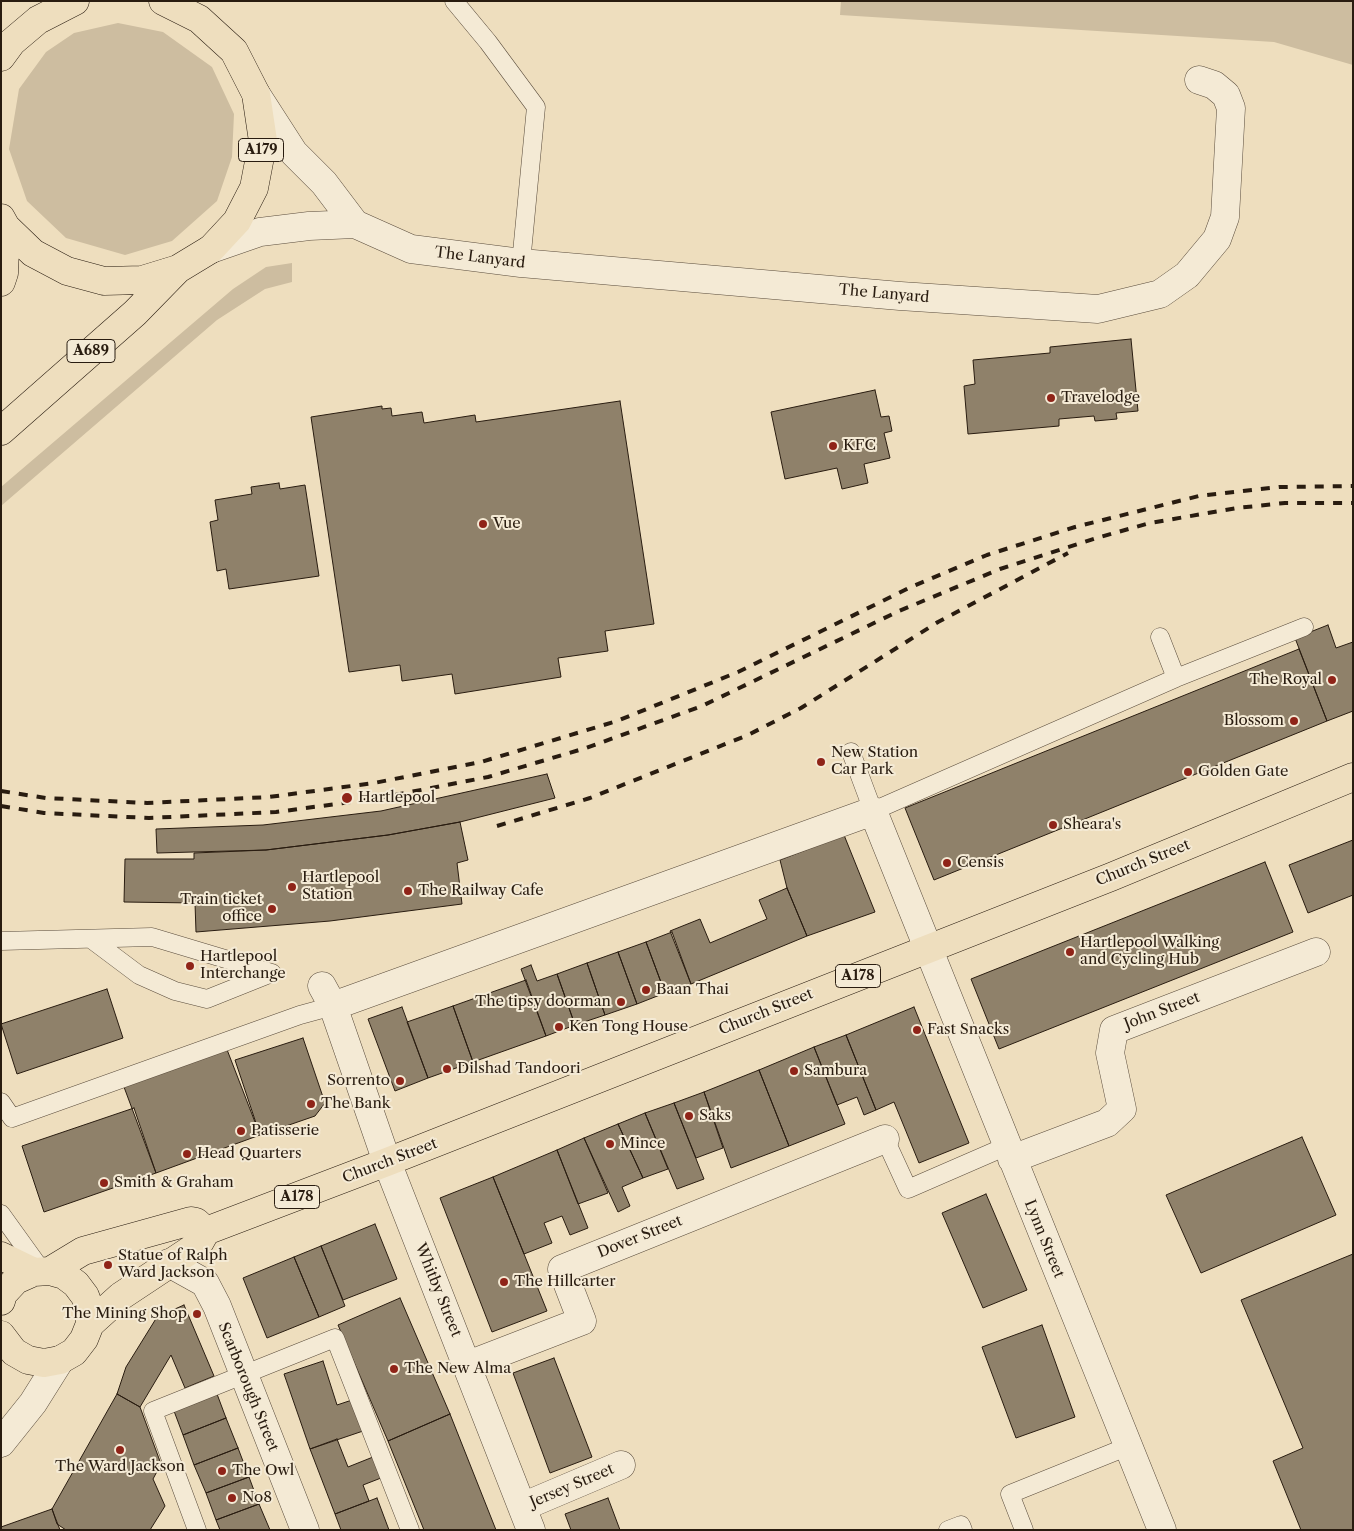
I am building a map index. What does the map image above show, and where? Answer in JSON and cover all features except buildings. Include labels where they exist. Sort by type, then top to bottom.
[{"type":"main road","points":[[2,54],[42,10],[75,1]]},
{"type":"main road","name":"A179","points":[[4,222],[33,253],[67,272],[104,281],[142,280],[178,269],[211,249],[236,221],[254,188],[263,141],[256,94],[234,51],[193,10],[163,1]]},
{"type":"main road","points":[[1,282],[4,273],[4,222]]},
{"type":"main road","name":"A689","points":[[1,431],[135,313],[178,269]]},
{"type":"main road","name":"Church Street","points":[[60,1360],[74,1352],[84,1339],[90,1324],[121,1296],[198,1245],[206,1231],[388,1162],[1111,877],[1353,777]]},
{"type":"main road","points":[[1,1301],[3,1294],[16,1280],[42,1271],[82,1251],[191,1222],[196,1222],[206,1231]]},
{"type":"main road","points":[[1,1256],[42,1271],[64,1275],[76,1284],[85,1296],[90,1309],[90,1324]]},
{"type":"main road","points":[[2,1342],[28,1360],[44,1363],[60,1360]]},
{"type":"street","name":"The Lanyard","points":[[211,249],[260,232],[309,226],[355,224],[411,249],[520,263],[909,296],[1098,309],[1160,294],[1187,275],[1206,255],[1217,239],[1225,217],[1231,108],[1226,95],[1214,84],[1199,80]]},
{"type":"street","name":"The Lanyard","points":[[256,94],[294,153],[324,183],[355,224]]},
{"type":"street","name":"Lynn Street","points":[[873,811],[1162,1530]]},
{"type":"street","points":[[328,996],[873,811]]},
{"type":"street","name":"John Street","points":[[1010,1153],[1107,1123],[1122,1108],[1110,1053],[1114,1030],[1316,952]]},
{"type":"street","name":"Whitby Street","points":[[328,996],[388,1162],[526,1518]]},
{"type":"street","name":"Dover Street","points":[[468,1365],[582,1322],[562,1268],[885,1139]]},
{"type":"street","name":"Scarborough Street","points":[[169,1263],[205,1282],[305,1530]]},
{"type":"street","points":[[1,1443],[33,1403],[60,1360]]},
{"type":"street","name":"Jersey Street","points":[[526,1518],[621,1465]]},
{"type":"lane","points":[[454,1],[488,42],[536,107],[520,263]]},
{"type":"lane","points":[[851,752],[873,811],[1176,678],[1304,626]]},
{"type":"lane","points":[[1160,637],[1176,678]]},
{"type":"lane","points":[[1,941],[152,937],[272,973],[208,999],[175,991],[139,975],[91,939]]},
{"type":"lane","points":[[1,1102],[12,1118],[300,1014],[328,996]]},
{"type":"lane","points":[[885,1139],[908,1189],[1010,1153]]},
{"type":"lane","points":[[1,1214],[42,1271]]},
{"type":"lane","points":[[197,1530],[153,1411],[335,1338],[410,1530]]},
{"type":"lane","points":[[1024,1530],[1010,1494],[1128,1446]]},
{"type":"lane","points":[[948,1530],[961,1525],[963,1530]]},
{"type":"shaded area","points":[[841,1],[1353,1],[1353,65],[1274,42],[840,15]]},
{"type":"shaded area","points":[[118,23],[163,32],[212,67],[234,114],[232,157],[217,201],[172,241],[125,255],[66,238],[27,201],[9,149],[19,89],[46,52],[74,33]]},
{"type":"shaded area","points":[[292,263],[292,282],[265,289],[217,320],[1,506],[1,487],[233,289],[266,267]]},
{"type":"railway","points":[[1,791],[46,798],[147,803],[269,797],[374,783],[481,762],[617,721],[738,672],[911,587],[987,555],[1075,527],[1199,496],[1279,487],[1353,486]]},
{"type":"railway","points":[[1,806],[44,813],[149,818],[276,812],[374,799],[488,777],[586,748],[702,706],[899,611],[1000,569],[1100,537],[1150,523],[1237,508],[1285,503],[1353,503]]},
{"type":"railway","points":[[497,826],[590,798],[748,735],[801,708],[938,622],[1068,553]]},
{"type":"place","name":"Travelodge","points":[[1051,398]]},
{"type":"place","name":"KFC","points":[[833,446]]},
{"type":"place","name":"Vue","points":[[483,524]]},
{"type":"place","name":"The Royal","points":[[1332,680]]},
{"type":"place","name":"Blossom","points":[[1294,721]]},
{"type":"place","name":"New Station Car Park","points":[[821,762]]},
{"type":"place","name":"Golden Gate","points":[[1188,772]]},
{"type":"place","name":"Hartlepool","points":[[347,798]]},
{"type":"place","name":"Sheara's","points":[[1053,825]]},
{"type":"place","name":"Censis","points":[[947,863]]},
{"type":"place","name":"Hartlepool Station","points":[[292,887]]},
{"type":"place","name":"The Railway Cafe","points":[[408,891]]},
{"type":"place","name":"Train ticket office","points":[[272,909]]},
{"type":"place","name":"Hartlepool Walking and Cycling Hub","points":[[1070,952]]},
{"type":"place","name":"Hartlepool Interchange","points":[[190,966]]},
{"type":"place","name":"Baan Thai","points":[[646,990]]},
{"type":"place","name":"The tipsy doorman","points":[[621,1002]]},
{"type":"place","name":"Ken Tong House","points":[[559,1027]]},
{"type":"place","name":"Fast Snacks","points":[[917,1030]]},
{"type":"place","name":"Dilshad Tandoori","points":[[447,1069]]},
{"type":"place","name":"Sambura","points":[[794,1071]]},
{"type":"place","name":"Sorrento","points":[[400,1081]]},
{"type":"place","name":"The Bank","points":[[311,1104]]},
{"type":"place","name":"Saks","points":[[689,1116]]},
{"type":"place","name":"Patisserie","points":[[241,1131]]},
{"type":"place","name":"Mince","points":[[610,1144]]},
{"type":"place","name":"Head Quarters","points":[[187,1154]]},
{"type":"place","name":"Smith & Graham","points":[[104,1183]]},
{"type":"place","name":"Statue of Ralph Ward Jackson","points":[[108,1265]]},
{"type":"place","name":"The Hillcarter","points":[[504,1282]]},
{"type":"place","name":"The Mining Shop","points":[[197,1314]]},
{"type":"place","name":"The New Alma","points":[[394,1369]]},
{"type":"place","name":"The Ward Jackson","points":[[120,1450]]},
{"type":"place","name":"The Owl","points":[[222,1471]]},
{"type":"place","name":"No8","points":[[232,1498]]}]
